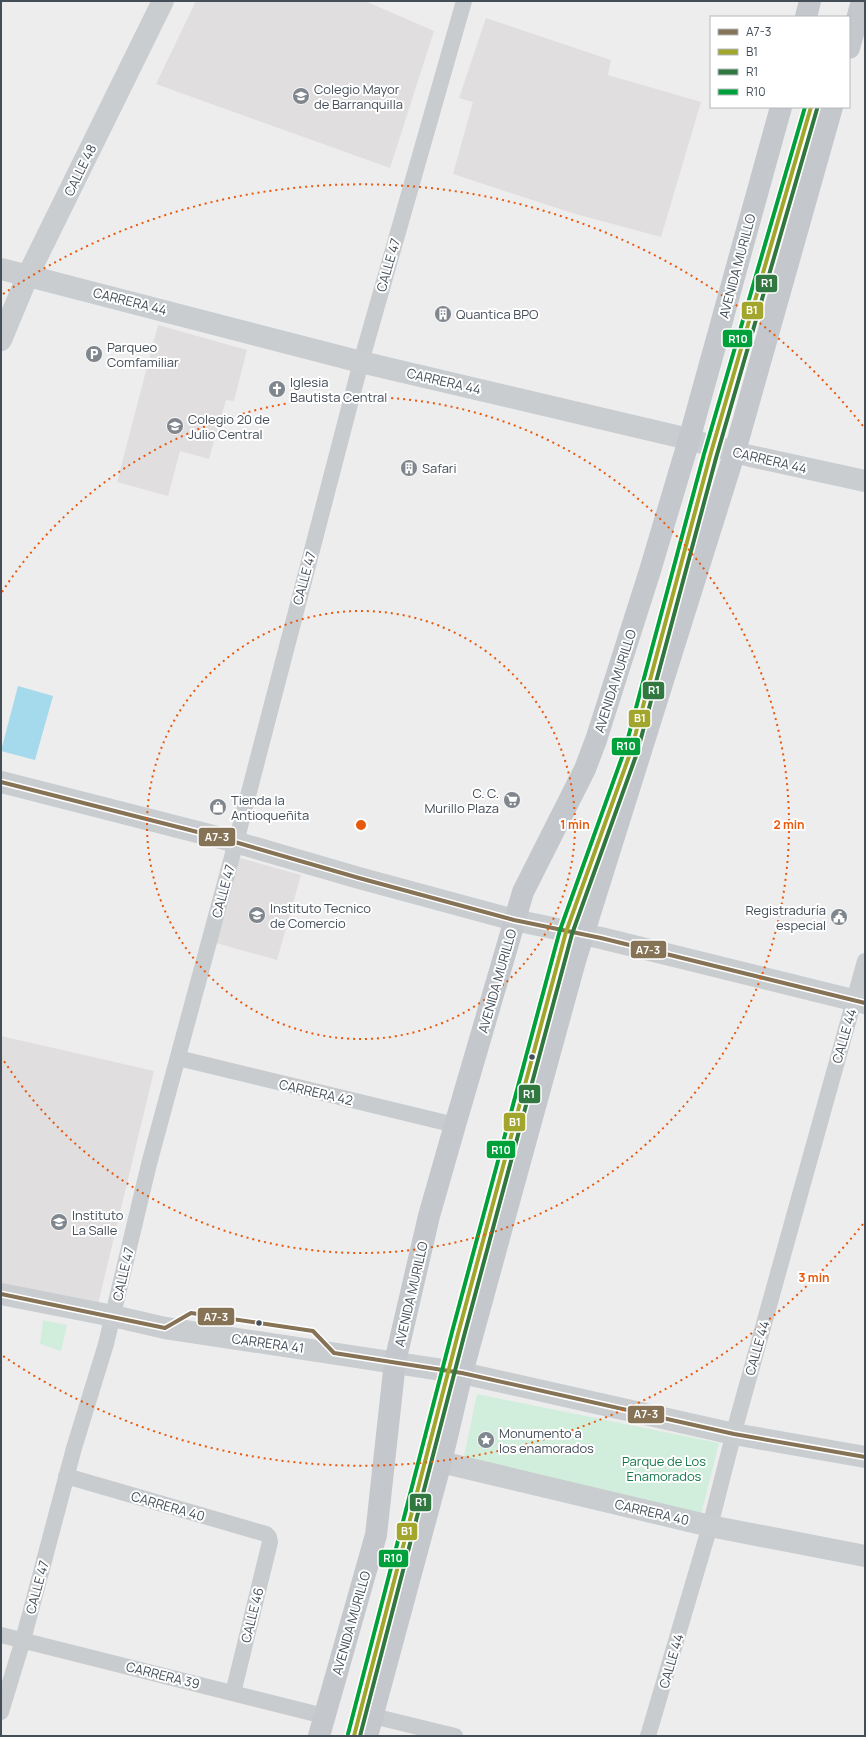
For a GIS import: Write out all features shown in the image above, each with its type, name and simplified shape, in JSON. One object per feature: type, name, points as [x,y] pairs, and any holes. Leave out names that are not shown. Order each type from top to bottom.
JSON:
[{"type":"main road","points":[[806,16],[810,1]]},
{"type":"main road","points":[[850,44],[862,1]]},
{"type":"main road","name":"AVENIDA MURILLO","points":[[322,1726],[376,1535],[395,1362],[429,1216],[523,892],[585,769],[596,740],[649,574],[689,440],[781,108]]},
{"type":"main road","points":[[370,1726],[441,1462],[462,1373],[584,935],[735,452],[832,108]]},
{"type":"street","name":"CALLE 48","points":[[1,340],[28,275],[163,1]]},
{"type":"street","name":"CALLE 47","points":[[1,1712],[23,1640],[66,1476],[113,1316],[149,1164],[236,842],[361,362],[464,1]]},
{"type":"street","name":"CARRERA 44","points":[[1,269],[361,362],[735,452],[865,481]]},
{"type":"street","points":[[1,782],[236,842],[359,878],[514,920],[584,935],[860,1002]]},
{"type":"street","name":"CALLE 44","points":[[648,1736],[710,1526],[734,1434],[860,1002],[865,961]]},
{"type":"street","name":"CARRERA 42","points":[[178,1058],[455,1125]]},
{"type":"street","name":"CARRERA 41","points":[[1,1294],[165,1328],[462,1373],[734,1434],[865,1457]]},
{"type":"street","name":"CARRERA 40","points":[[441,1462],[710,1526],[865,1556]]},
{"type":"street","name":"CARRERA 40","points":[[66,1476],[266,1534],[269,1537]]},
{"type":"street","name":"CALLE 46","points":[[233,1693],[270,1542],[269,1537]]},
{"type":"street","name":"CARRERA 39","points":[[1,1634],[233,1693],[322,1726]]},
{"type":"street","points":[[370,1726],[455,1736]]},
{"type":"shaded area","name":"Colegio Mayor de Barranquilla","points":[[196,1],[365,1],[434,31],[390,168],[156,84]]},
{"type":"shaded area","points":[[486,18],[611,60],[608,75],[701,102],[661,237],[572,213],[453,174],[473,102],[459,98]]},
{"type":"shaded area","name":"Colegio 20 de Julio Central","points":[[158,325],[247,350],[234,401],[226,400],[209,459],[180,451],[168,496],[117,482]]},
{"type":"shaded area","name":"Instituto Tecnico de Comercio","points":[[240,858],[301,875],[277,960],[216,943]]},
{"type":"shaded area","name":"Instituto La Salle","points":[[1,1036],[154,1071],[98,1304],[1,1285]]},
{"type":"green space","points":[[43,1320],[67,1325],[61,1351],[40,1344]]},
{"type":"green space","name":"Parque de Los Enamorados","points":[[477,1394],[719,1443],[701,1515],[463,1461]]},
{"type":"water","points":[[18,686],[53,696],[35,760],[1,751]]},
{"type":"transit line","name":"R10","points":[[348,1734],[452,1332],[560,930],[625,749],[704,454],[805,108]]},
{"type":"transit line","name":"B1","points":[[354,1736],[458,1334],[566,932],[631,751],[710,456],[811,108]]},
{"type":"transit line","name":"R1","points":[[360,1736],[464,1336],[572,934],[637,753],[716,458],[817,109]]},
{"type":"transit line","name":"A7-3","points":[[1,782],[221,838],[359,878],[514,920],[601,938],[865,1003]]},
{"type":"transit line","name":"A7-3","points":[[1,1294],[165,1328],[191,1313],[313,1331],[334,1353],[462,1373],[734,1434],[865,1457]]},
{"type":"place","name":"Colegio Mayor de Barranquilla","points":[[301,96]]},
{"type":"place","name":"Quantica BPO","points":[[443,314]]},
{"type":"place","name":"Parqueo Comfamiliar","points":[[94,354]]},
{"type":"place","name":"Iglesia Bautista Central","points":[[277,389]]},
{"type":"place","name":"Colegio 20 de Julio Central","points":[[175,426]]},
{"type":"place","name":"Safari","points":[[409,468]]},
{"type":"place","name":"C. C. Murillo Plaza","points":[[512,800]]},
{"type":"place","name":"Tienda la Antioqueñita","points":[[218,807]]},
{"type":"place","name":"Instituto Tecnico de Comercio","points":[[257,915]]},
{"type":"place","name":"Registraduría especial","points":[[839,917]]},
{"type":"place","name":"Instituto La Salle","points":[[59,1222]]},
{"type":"place","name":"Monumento a los enamorados","points":[[486,1440]]}]
